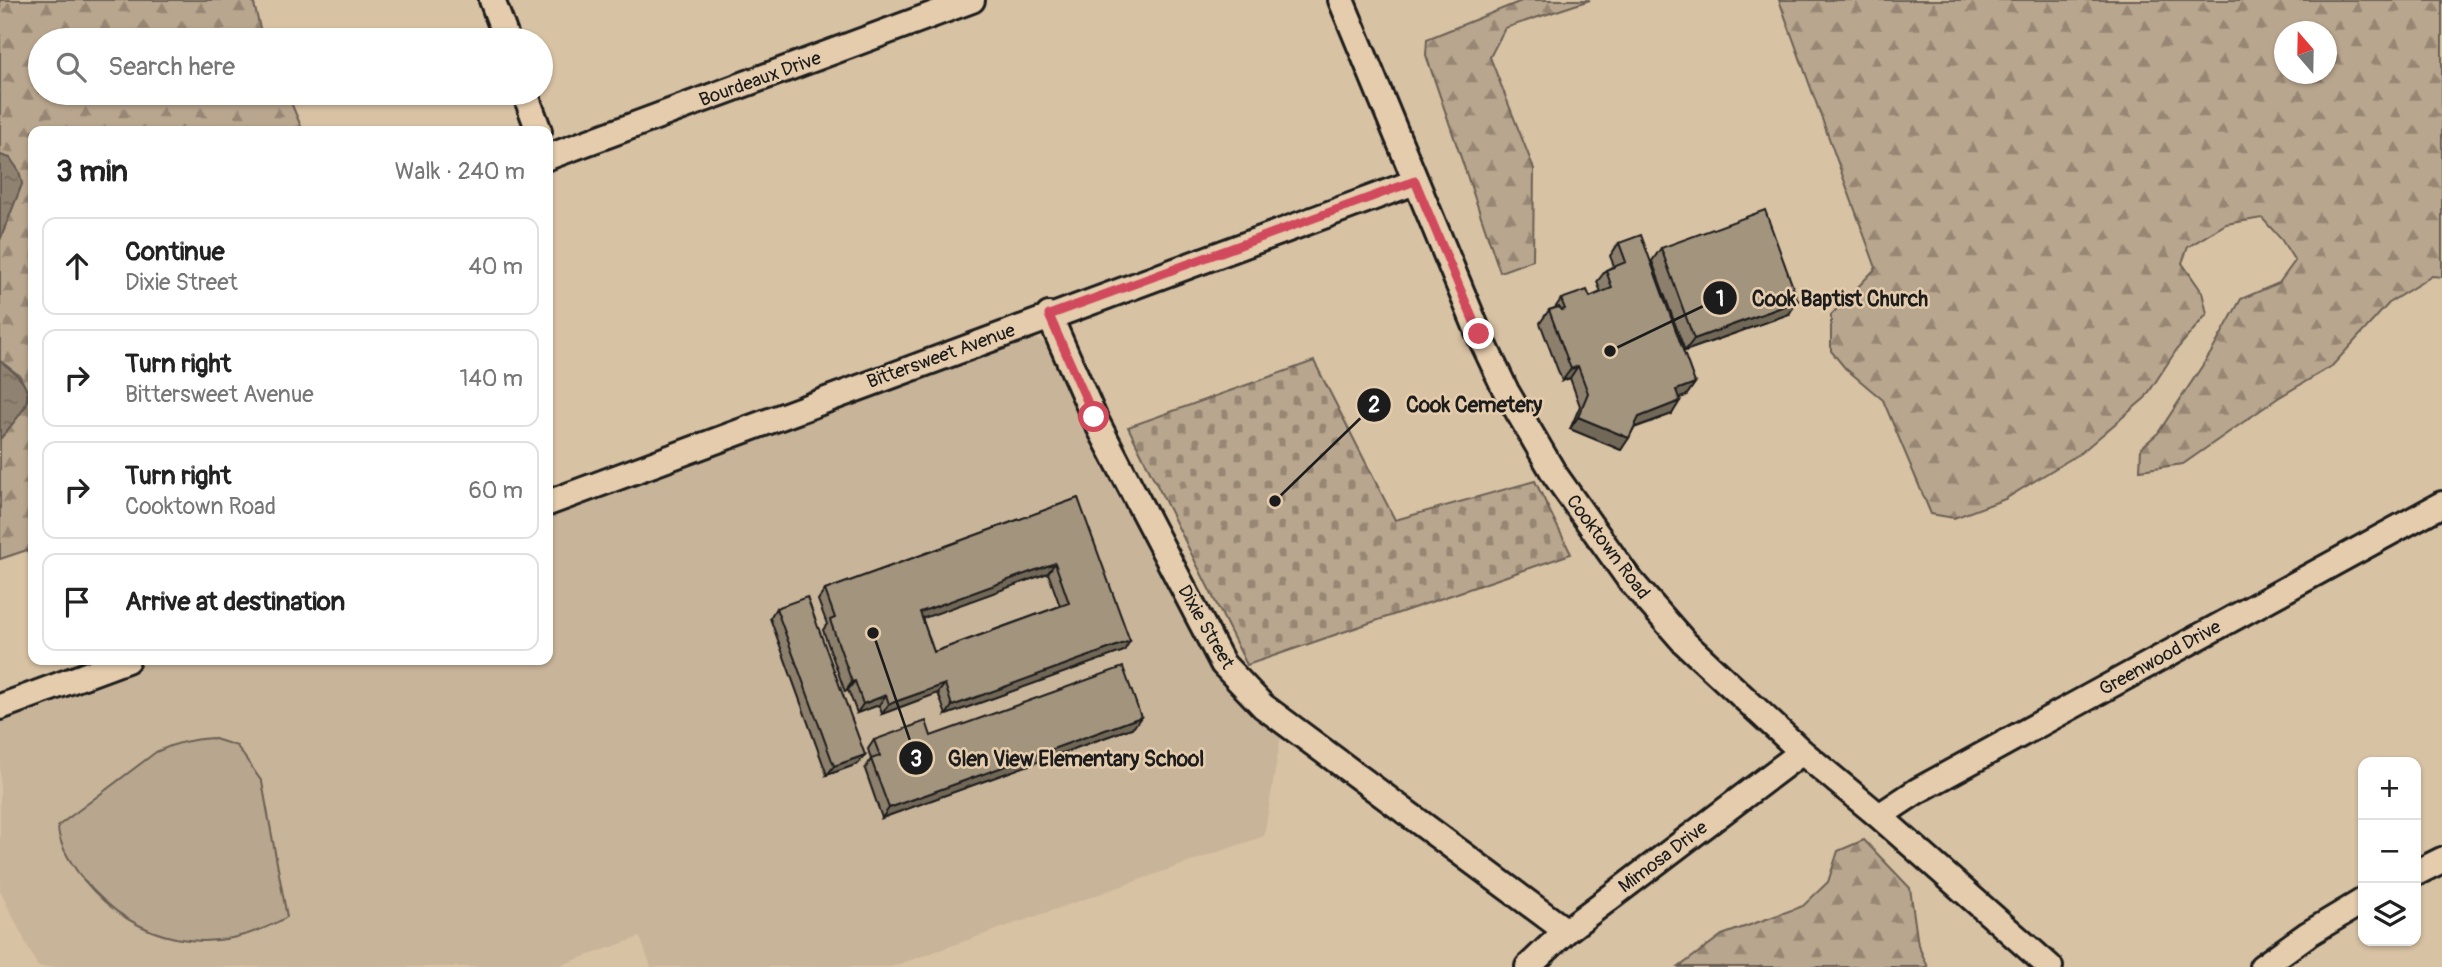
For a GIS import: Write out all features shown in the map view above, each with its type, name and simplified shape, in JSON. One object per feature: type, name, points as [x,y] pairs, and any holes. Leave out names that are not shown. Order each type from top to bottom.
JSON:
[{"type":"street","points":[[492,0],[502,28]]},
{"type":"street","name":"Bourdeaux Drive","points":[[553,155],[972,0]]},
{"type":"street","name":"Cooktown Road","points":[[1341,0],[1479,334],[1506,391],[1555,475],[1629,579],[1685,643],[1802,752],[2050,967]]},
{"type":"street","points":[[529,105],[537,126]]},
{"type":"street","name":"Bittersweet Avenue","points":[[553,501],[1415,181]]},
{"type":"street","name":"Dixie Street","points":[[1049,315],[1094,417],[1223,664],[1263,706],[1566,931]]},
{"type":"street","name":"Greenwood Drive","points":[[1879,816],[1917,791],[2442,503]]},
{"type":"street","points":[[0,707],[113,665]]},
{"type":"street","name":"Mimosa Drive","points":[[1528,967],[1566,931],[1802,752]]},
{"type":"street","points":[[2421,870],[2442,860]]},
{"type":"street","points":[[2262,967],[2308,934],[2358,904]]},
{"type":"shaded area","points":[[1025,337],[1035,338],[1051,346],[1184,606],[1282,729],[1264,836],[891,967],[651,967],[640,937],[555,967],[38,967],[0,891],[0,717],[140,665],[553,665],[553,510]]},
{"type":"green space","points":[[0,0],[253,0],[260,28],[28,28],[28,105],[292,105],[301,126],[28,126],[28,394],[20,376],[0,361],[0,240],[22,184],[10,158],[0,155]]},
{"type":"green space","points":[[1524,0],[1590,0],[1505,28],[1490,57],[1534,169],[1533,260],[1500,272],[1426,55],[1427,39]]},
{"type":"green space","points":[[1779,0],[2442,0],[2442,277],[2432,276],[2390,302],[2332,366],[2278,398],[2183,464],[2140,470],[2141,448],[2158,433],[2212,351],[2241,299],[2279,283],[2295,261],[2281,239],[2262,218],[2226,224],[2188,247],[2182,263],[2202,292],[2207,314],[2177,349],[2145,398],[2082,452],[2005,499],[1954,518],[1931,514],[1883,400],[1845,368],[1831,351],[1831,315],[1876,268]]},
{"type":"green space","points":[[1314,361],[1395,520],[1535,481],[1571,554],[1247,665],[1128,427]]},
{"type":"green space","points":[[28,394],[28,552],[27,550],[0,559],[0,439],[27,405]]},
{"type":"green space","points":[[212,738],[237,746],[262,782],[287,917],[259,930],[231,938],[204,941],[178,939],[152,931],[128,919],[104,901],[70,861],[60,840],[58,826],[156,752],[183,742]]},
{"type":"green space","points":[[1864,840],[1910,888],[1918,945],[1928,967],[1679,967],[1722,935],[1803,906],[1828,882],[1838,851]]},
{"type":"water","points":[[0,155],[10,158],[19,171],[22,184],[0,240]]},
{"type":"water","points":[[0,361],[22,382],[27,391],[27,399],[18,417],[0,439]]},
{"type":"building","points":[[1765,210],[1798,301],[1694,339],[1661,248]]},
{"type":"building","points":[[1641,235],[1695,383],[1676,390],[1680,401],[1639,417],[1629,438],[1578,417],[1588,393],[1578,366],[1571,369],[1549,310],[1559,307],[1561,310],[1565,309],[1561,299],[1587,290],[1590,297],[1612,288],[1606,270],[1626,262],[1619,243]]},
{"type":"building","points":[[1078,498],[1130,641],[952,706],[945,684],[889,704],[886,695],[863,704],[855,681],[852,682],[830,620],[835,618],[825,590]],"holes":[[[1055,563],[1069,603],[934,652],[920,612]]]},
{"type":"building","points":[[807,597],[865,755],[834,766],[776,608]]},
{"type":"building","points":[[1123,667],[1141,717],[889,808],[871,759],[880,756],[874,740],[926,721],[931,736]]},
{"type":"place","name":"Cook Baptist Church","points":[[1610,351]]},
{"type":"place","name":"Cook Cemetery","points":[[1275,501]]},
{"type":"place","name":"Glen View Elementary School","points":[[873,633]]},
{"type":"route","points":[[1094,417],[1049,315],[1415,181],[1479,334]]}]
